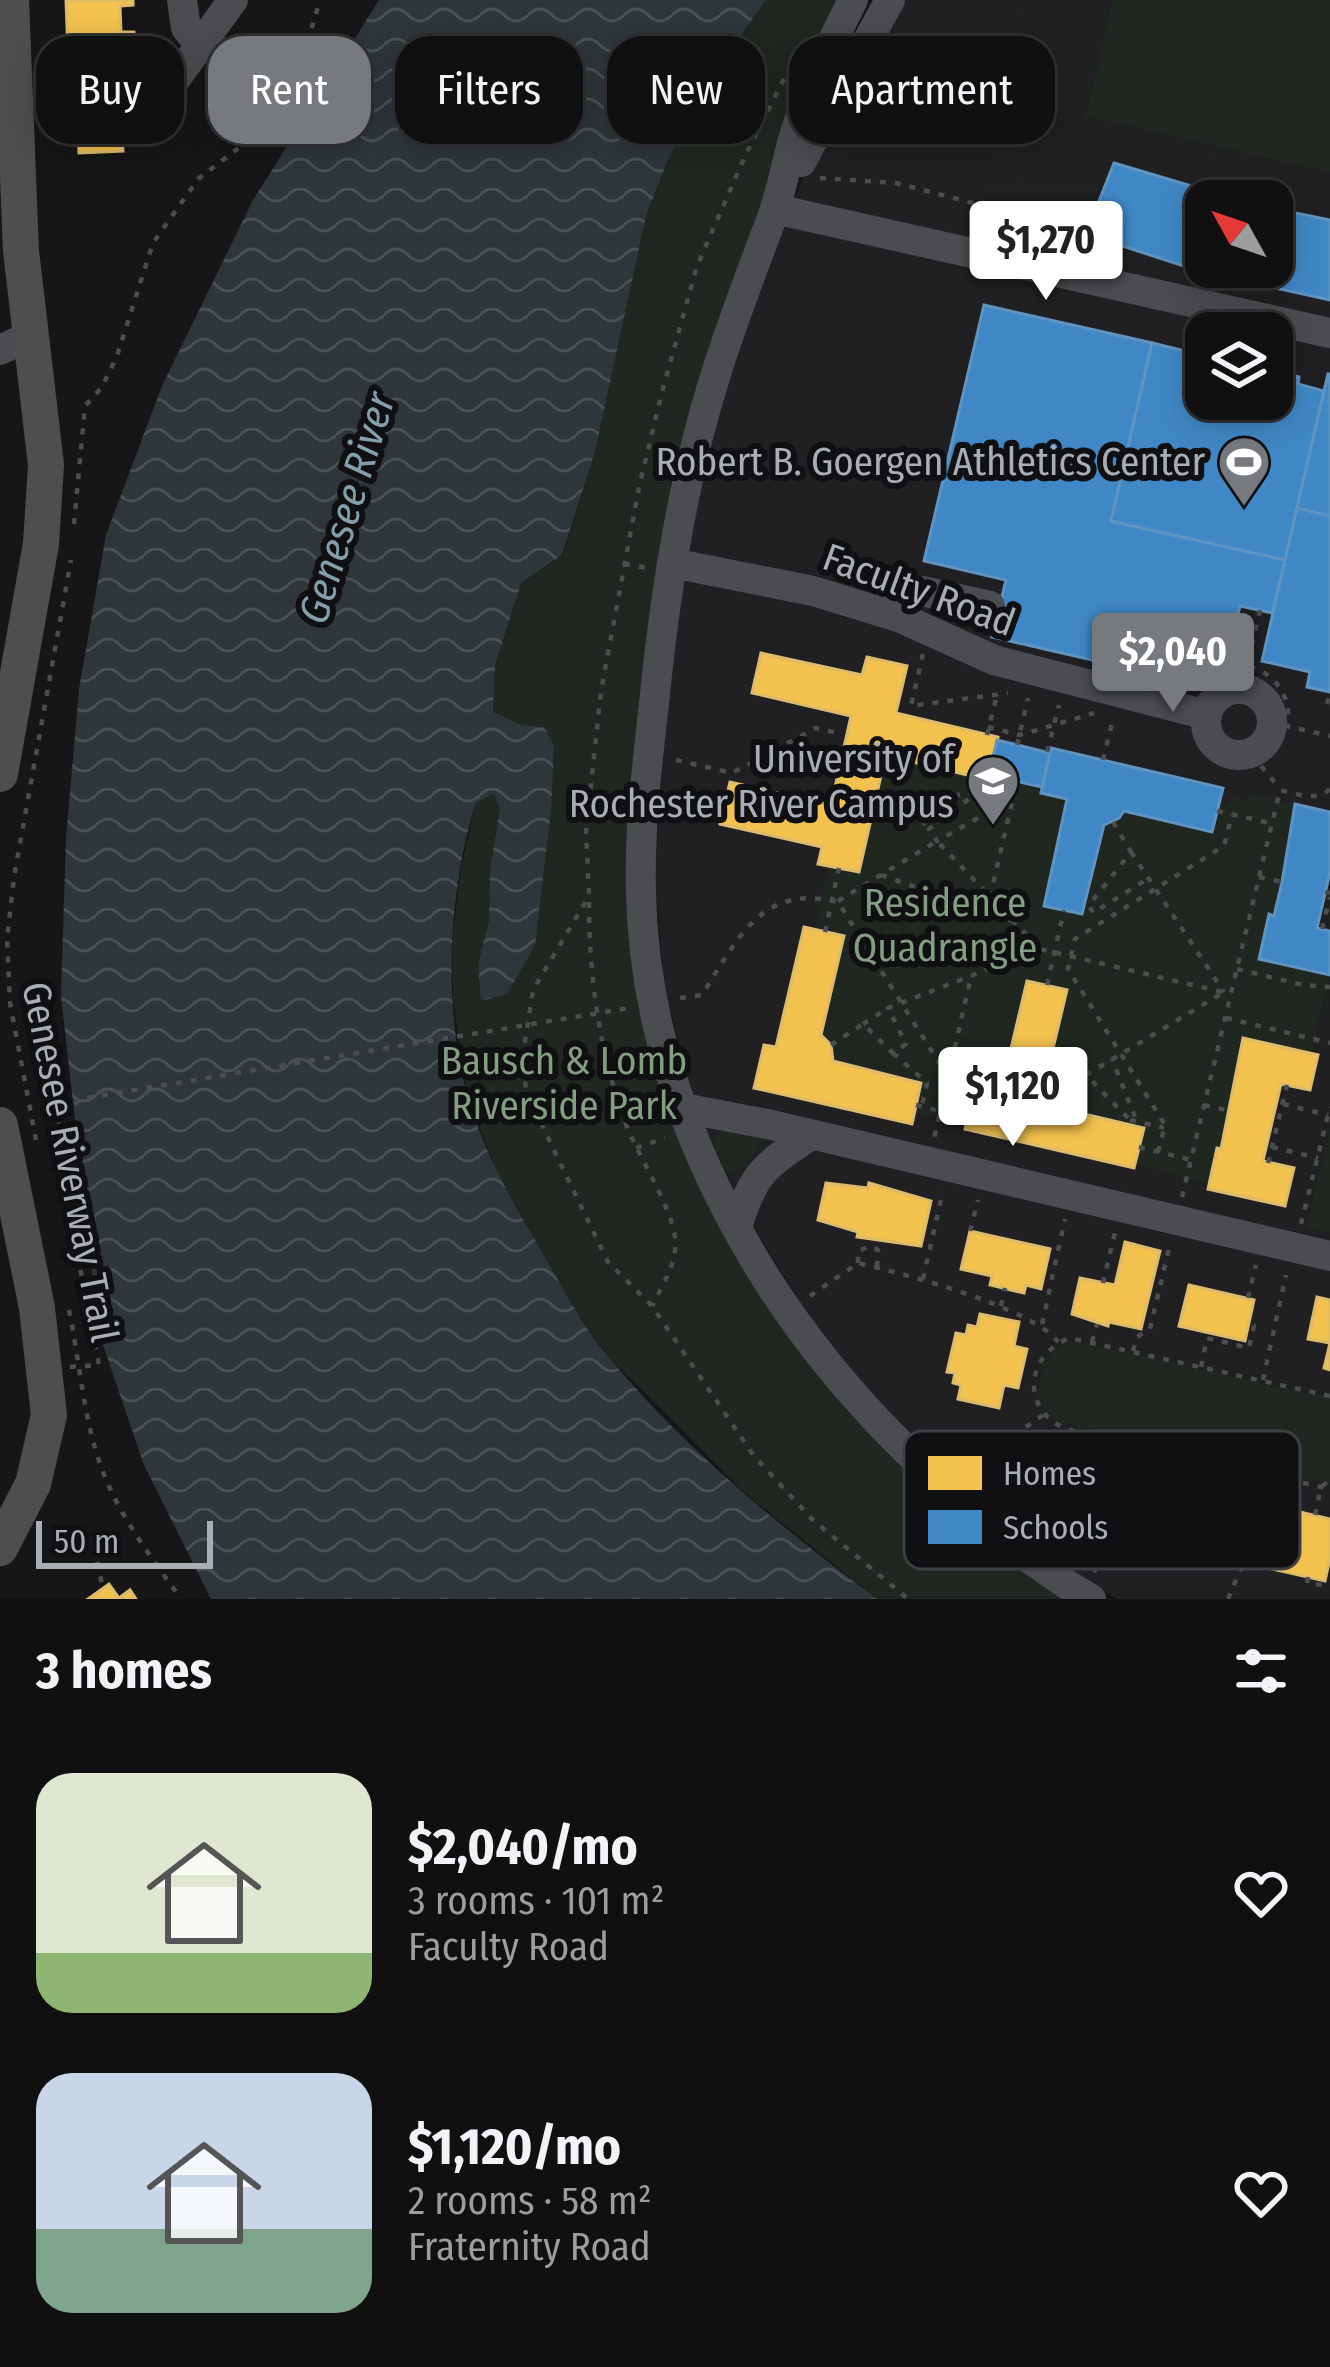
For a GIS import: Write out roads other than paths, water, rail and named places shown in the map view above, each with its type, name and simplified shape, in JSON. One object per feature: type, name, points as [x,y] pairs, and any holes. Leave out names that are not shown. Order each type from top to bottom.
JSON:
[{"type":"main road","points":[[0,774],[44,519],[45,440],[16,342],[21,251],[11,0]]},
{"type":"main road","points":[[0,1125],[9,1219],[52,1368],[45,1446],[24,1504],[0,1548]]},
{"type":"main road","points":[[0,1500],[52,1368]]},
{"type":"street","points":[[182,0],[186,28],[200,45]]},
{"type":"street","points":[[184,67],[233,0]]},
{"type":"street","points":[[853,0],[808,96],[776,209],[715,376],[665,566],[640,895],[654,1003],[683,1108],[706,1165],[737,1227],[815,1348],[866,1410],[904,1446]]},
{"type":"street","points":[[776,209],[890,0]]},
{"type":"street","points":[[776,209],[1330,333]]},
{"type":"street","name":"Faculty Road","points":[[665,566],[813,591],[902,618],[994,660],[1207,715]]},
{"type":"street","points":[[870,608],[922,591],[991,606]]},
{"type":"street","points":[[683,1108],[1330,1256]]},
{"type":"street","points":[[737,1227],[748,1187],[775,1159],[808,1137]]},
{"type":"street","points":[[1060,1569],[1091,1588]]},
{"type":"water","name":"Genesee River","points":[[379,0],[766,0],[741,36],[607,36],[607,144],[676,144],[646,216],[595,452],[562,555],[521,583],[495,666],[493,712],[522,725],[544,727],[554,745],[535,945],[507,994],[481,1001],[478,964],[489,921],[490,869],[500,809],[494,794],[476,803],[459,873],[452,990],[460,1066],[483,1141],[589,1332],[701,1454],[877,1599],[211,1599],[144,1465],[99,1333],[61,996],[66,839],[79,689],[106,535],[162,386],[253,200],[288,144],[371,144],[371,36],[356,36]]},
{"type":"place","name":"Robert B. Goergen Athletics Center","points":[[1244,508]]},
{"type":"place","name":"University of Rochester River Campus","points":[[993,827]]},
{"type":"park label","name":"Residence Quadrangle","points":[[945,926]]},
{"type":"park label","name":"Bausch & Lomb Riverside Park","points":[[564,1084]]}]
